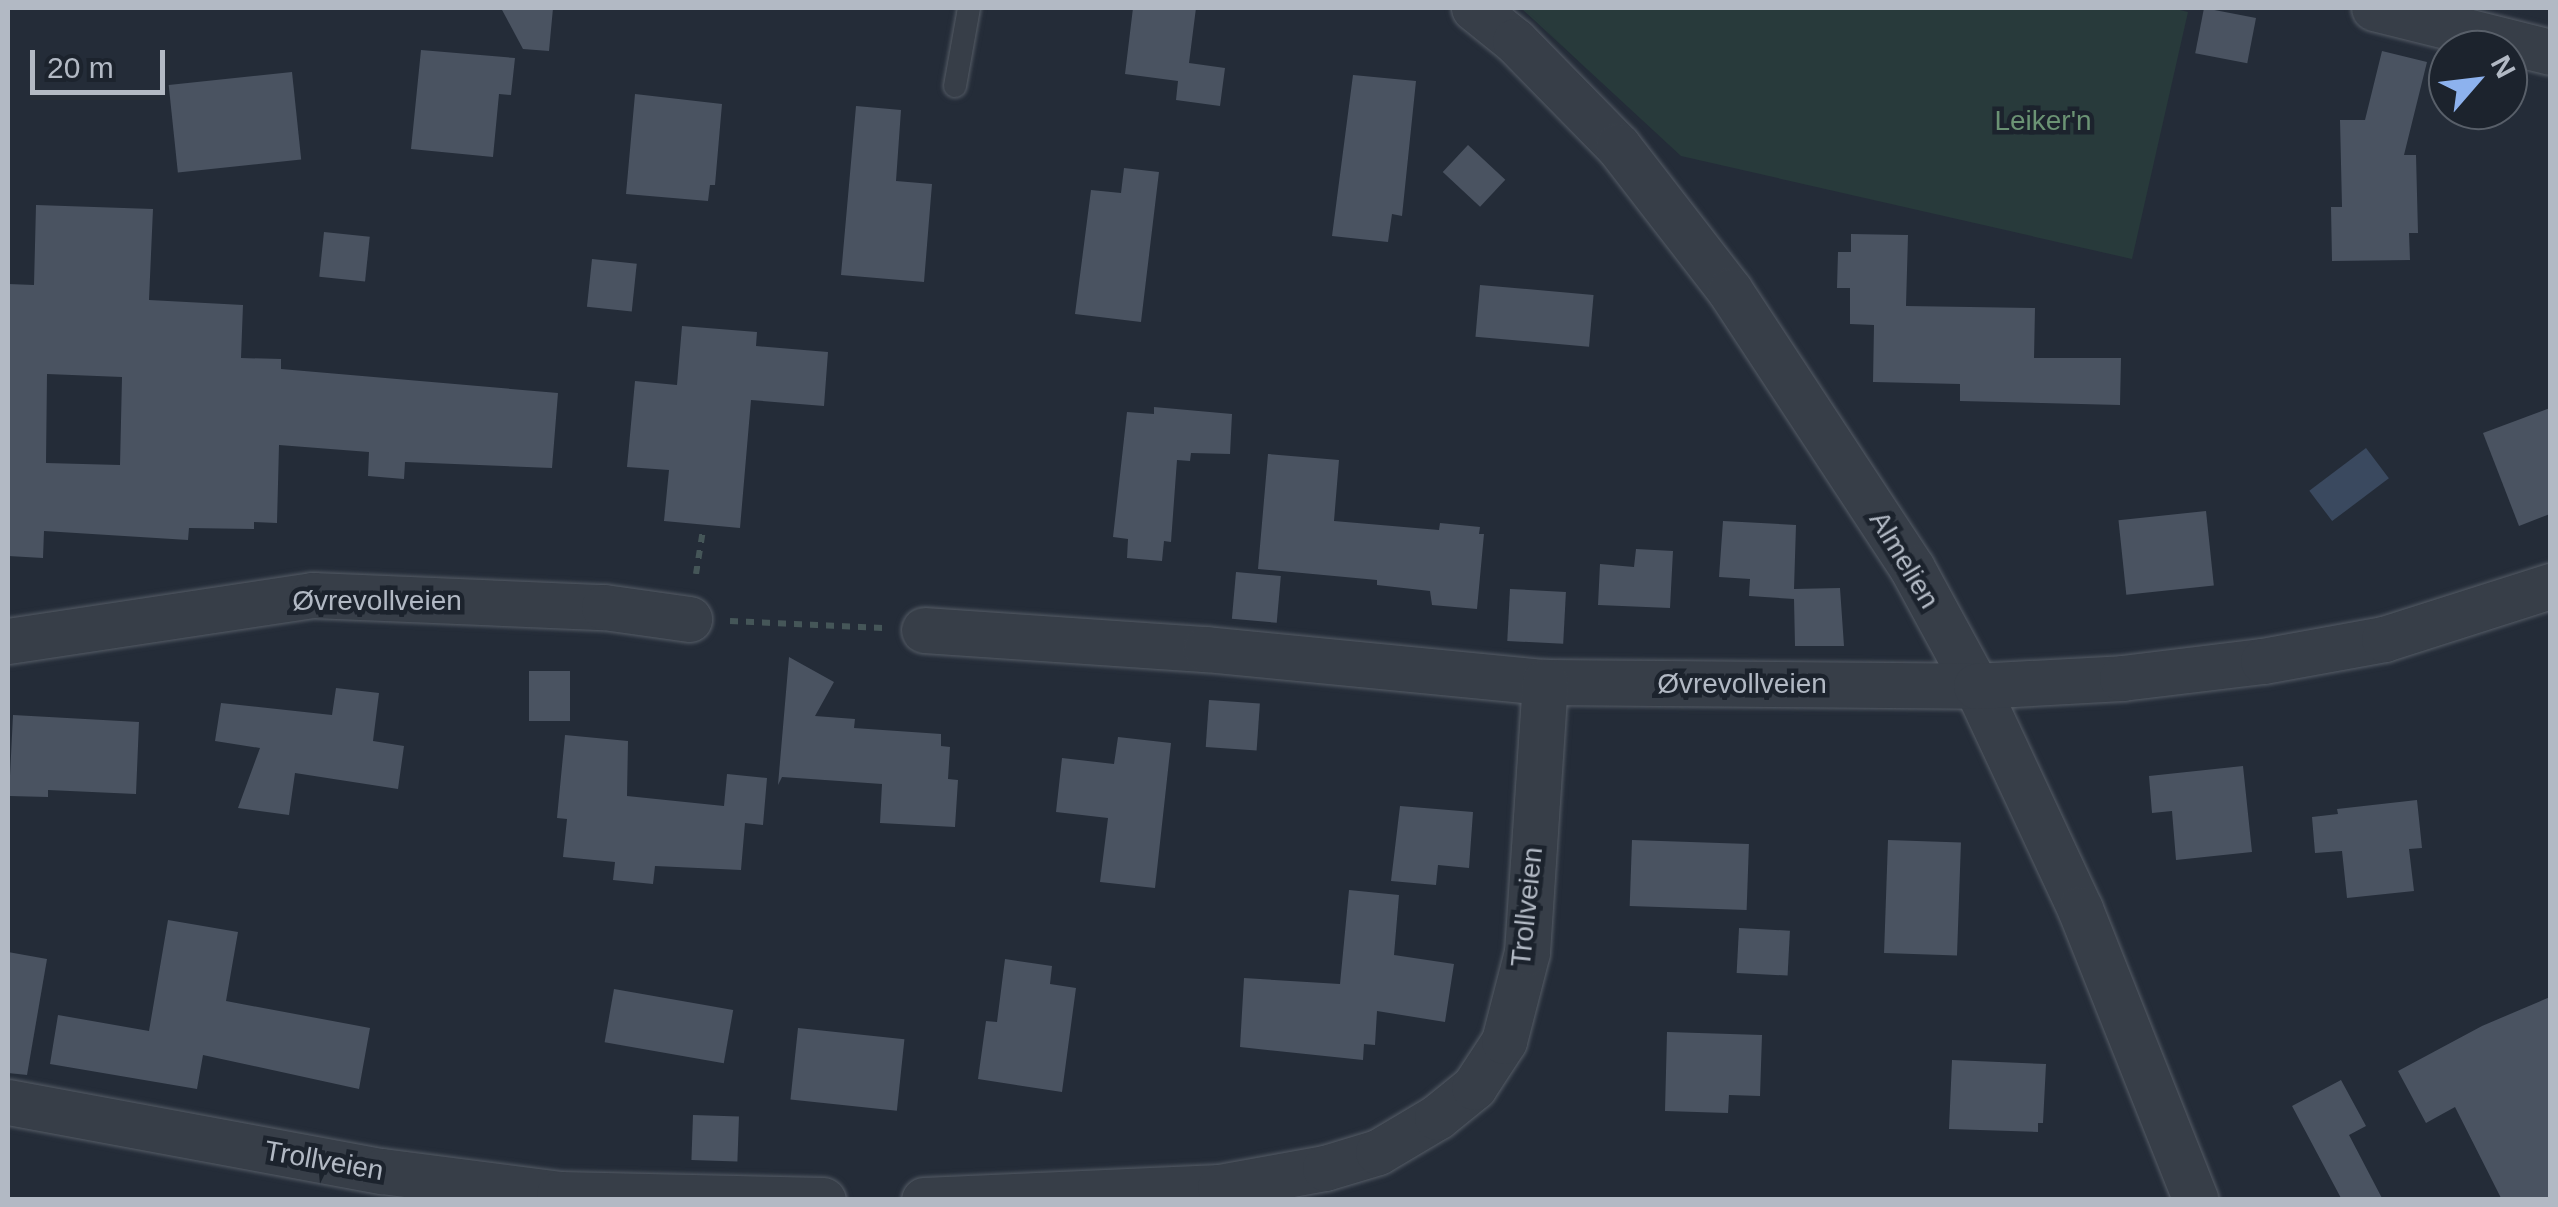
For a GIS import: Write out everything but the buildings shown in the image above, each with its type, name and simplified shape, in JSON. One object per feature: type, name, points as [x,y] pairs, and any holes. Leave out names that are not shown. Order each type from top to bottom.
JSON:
[{"type":"street","name":"Almelien","points":[[1474,8],[1514,41],[1618,146],[1730,291],[1912,568],[1976,686],[2080,909],[2196,1200]]},
{"type":"street","points":[[2374,8],[2550,52]]},
{"type":"street","name":"Øvrevollveien","points":[[924,630],[1206,649],[1545,682],[1976,686],[2122,678],[2263,661],[2384,639],[2550,586]]},
{"type":"street","name":"Øvrevollveien","points":[[8,640],[313,595],[604,606],[688,619]]},
{"type":"street","name":"Trollveien","points":[[924,1200],[1220,1187],[1324,1168],[1378,1152],[1437,1117],[1474,1087],[1504,1041],[1528,952],[1545,682]]},
{"type":"street","name":"Trollveien","points":[[8,1102],[382,1171],[559,1194],[823,1200]]},
{"type":"lane","points":[[955,86],[970,8]]},
{"type":"path","points":[[688,619],[924,630]]},
{"type":"green space","name":"Leiker'n","points":[[1521,8],[2172,8],[2188,12],[2132,259],[1681,156]]},
{"type":"water","points":[[2366,448],[2389,478],[2332,521],[2309,491]]}]
